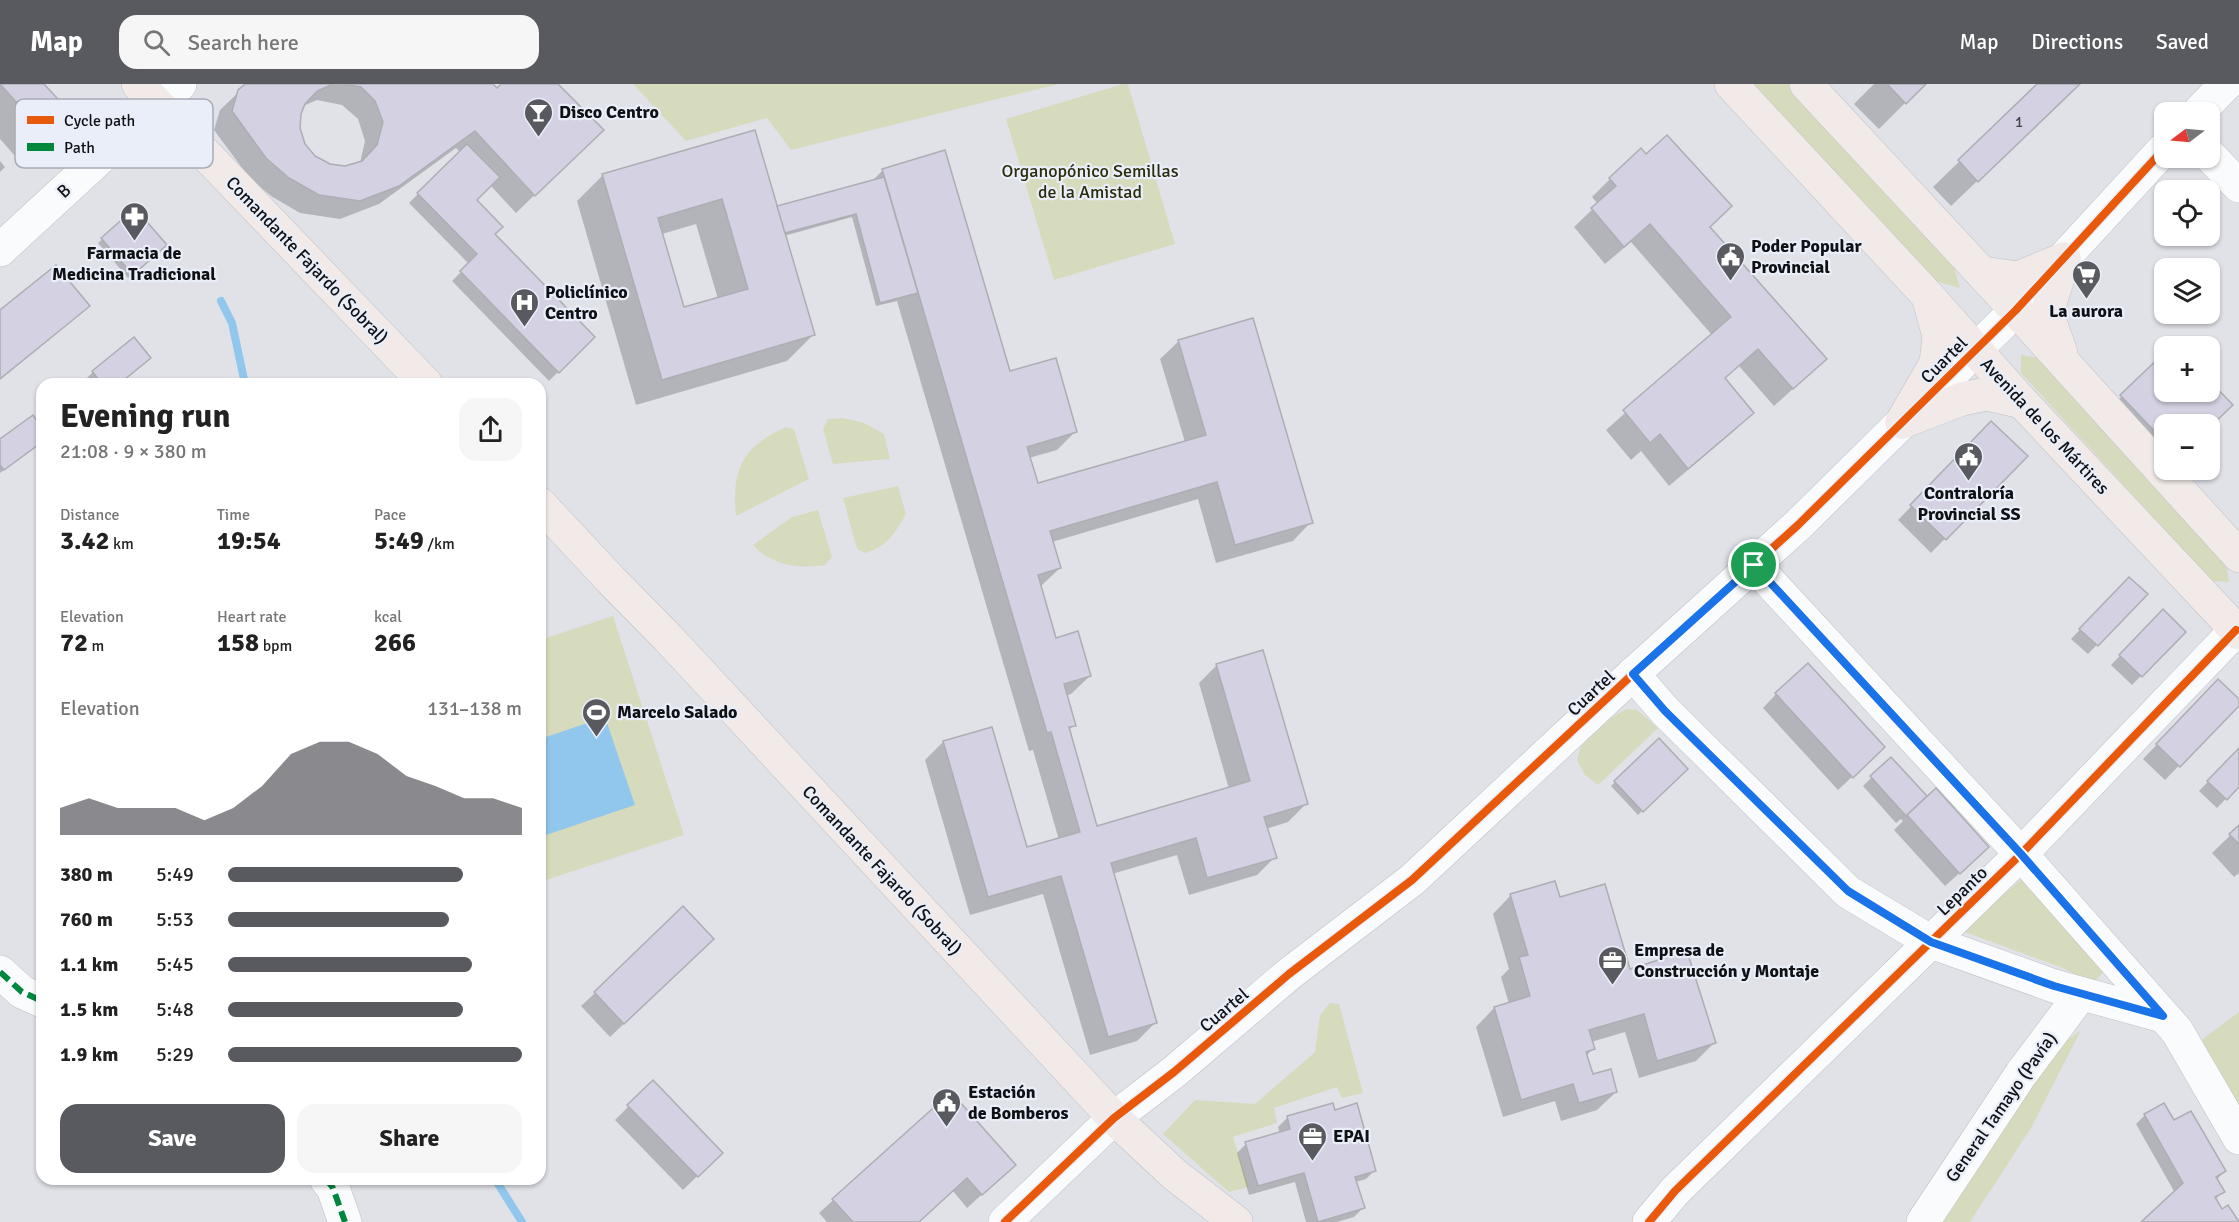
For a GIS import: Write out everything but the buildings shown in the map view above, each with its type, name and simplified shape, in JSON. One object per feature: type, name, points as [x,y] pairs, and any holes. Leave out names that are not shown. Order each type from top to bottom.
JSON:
[{"type":"main road","name":"Avenida de los Mártires","points":[[1731,84],[1928,296],[2022,402],[2238,630]]},
{"type":"main road","points":[[1806,84],[2016,310],[2239,556]]},
{"type":"main road","name":"Comandante Fajardo (Sobral)","points":[[213,151],[421,378]]},
{"type":"main road","points":[[1982,273],[2018,278],[2064,259]]},
{"type":"main road","points":[[2064,259],[2048,313],[2065,366]]},
{"type":"main road","points":[[1902,422],[1936,363],[1939,336],[1928,296]]},
{"type":"main road","points":[[1902,422],[1962,399],[1986,394],[2022,402]]},
{"type":"main road","name":"Comandante Fajardo (Sobral)","points":[[546,511],[610,580],[668,638],[1114,1118],[1175,1175],[1236,1222]]},
{"type":"street","points":[[2209,102],[2226,84]]},
{"type":"street","name":"Cuartel","points":[[1005,1222],[1114,1118],[1174,1072],[1289,974],[1412,880],[1633,674],[1754,565],[2016,310],[2154,160]]},
{"type":"street","points":[[2220,166],[2239,186]]},
{"type":"street","name":"B","points":[[0,250],[81,168]]},
{"type":"street","points":[[1754,565],[2021,854],[2177,1031],[2239,1138]]},
{"type":"street","name":"Lepanto","points":[[1649,1222],[1675,1191],[2021,854],[2238,630]]},
{"type":"street","points":[[1633,674],[1665,711],[1848,891],[1931,942],[2081,994],[2163,1016]]},
{"type":"street","points":[[0,972],[22,992],[36,998]]},
{"type":"street","name":"General Tamayo (Pavía)","points":[[1923,1222],[2021,1074],[2081,994]]},
{"type":"street","points":[[331,1185],[345,1222]]},
{"type":"green space","points":[[633,84],[1059,84],[791,150],[767,118],[686,141]]},
{"type":"green space","name":"Organopónico Semillas de la Amistad","points":[[1128,84],[1175,244],[1054,280],[1006,119]]},
{"type":"green space","points":[[1752,84],[1789,84],[1952,259],[1960,288],[1935,281]]},
{"type":"green space","points":[[2021,355],[2038,358],[2226,562],[2229,582],[2212,581],[2021,373]]},
{"type":"green space","points":[[843,418],[864,423],[884,434],[890,459],[833,464],[823,429],[828,419]]},
{"type":"green space","points":[[786,427],[794,429],[809,479],[736,516],[736,485],[743,461],[759,442]]},
{"type":"green space","points":[[898,486],[906,514],[898,528],[879,547],[865,553],[857,549],[843,498]]},
{"type":"green space","points":[[818,510],[832,557],[825,565],[805,567],[777,562],[753,545],[792,517]]},
{"type":"green space","name":"Marcelo Salado","points":[[613,616],[684,835],[546,880],[546,638]]},
{"type":"green space","points":[[1626,709],[1637,710],[1658,728],[1598,785],[1585,775],[1577,760],[1581,746],[1611,718]]},
{"type":"green space","points":[[2024,877],[2107,967],[2093,984],[2063,968],[1962,931]]},
{"type":"green space","points":[[1330,1003],[1339,1004],[1363,1093],[1342,1098],[1337,1087],[1274,1108],[1277,1123],[1233,1137],[1249,1187],[1229,1192],[1163,1134],[1195,1100],[1255,1104],[1315,1052],[1320,1015]]},
{"type":"green space","points":[[2239,1012],[2239,1107],[2199,1042]]},
{"type":"green space","points":[[2081,1030],[2031,1128],[1970,1222],[1939,1222],[2059,1047]]},
{"type":"water","points":[[605,717],[635,805],[546,835],[546,737]]},
{"type":"waterway","points":[[221,301],[232,323],[244,378]]},
{"type":"waterway","points":[[499,1185],[522,1222]]},
{"type":"marked path","points":[[0,972],[22,992],[36,998]]},
{"type":"marked path","points":[[331,1185],[345,1222]]},
{"type":"cycle path","points":[[1005,1222],[1114,1118],[1174,1072],[1289,974],[1412,880],[1633,674],[1798,525],[2016,310],[2154,160]]},
{"type":"cycle path","points":[[1649,1222],[1675,1191],[2021,854],[2236,630]]},
{"type":"place","name":"Disco Centro","points":[[538,138]]},
{"type":"place","name":"Farmacia de Medicina Tradicional","points":[[134,242]]},
{"type":"place","name":"Poder Popular Provincial","points":[[1730,282]]},
{"type":"place","name":"La aurora","points":[[2086,300]]},
{"type":"place","name":"Policlínico Centro","points":[[524,328]]},
{"type":"place","name":"Contraloría Provincial SS","points":[[1969,482]]},
{"type":"place","name":"Marcelo Salado","points":[[596,738]]},
{"type":"place","name":"Empresa de Construcción y Montaje","points":[[1613,986]]},
{"type":"place","name":"Estación de Bomberos","points":[[947,1128]]},
{"type":"place","name":"EPAI","points":[[1312,1162]]},
{"type":"route","points":[[1754,565],[2021,854],[2163,1016],[2054,986],[1931,942],[1848,891],[1665,711],[1633,674],[1754,565]]}]
